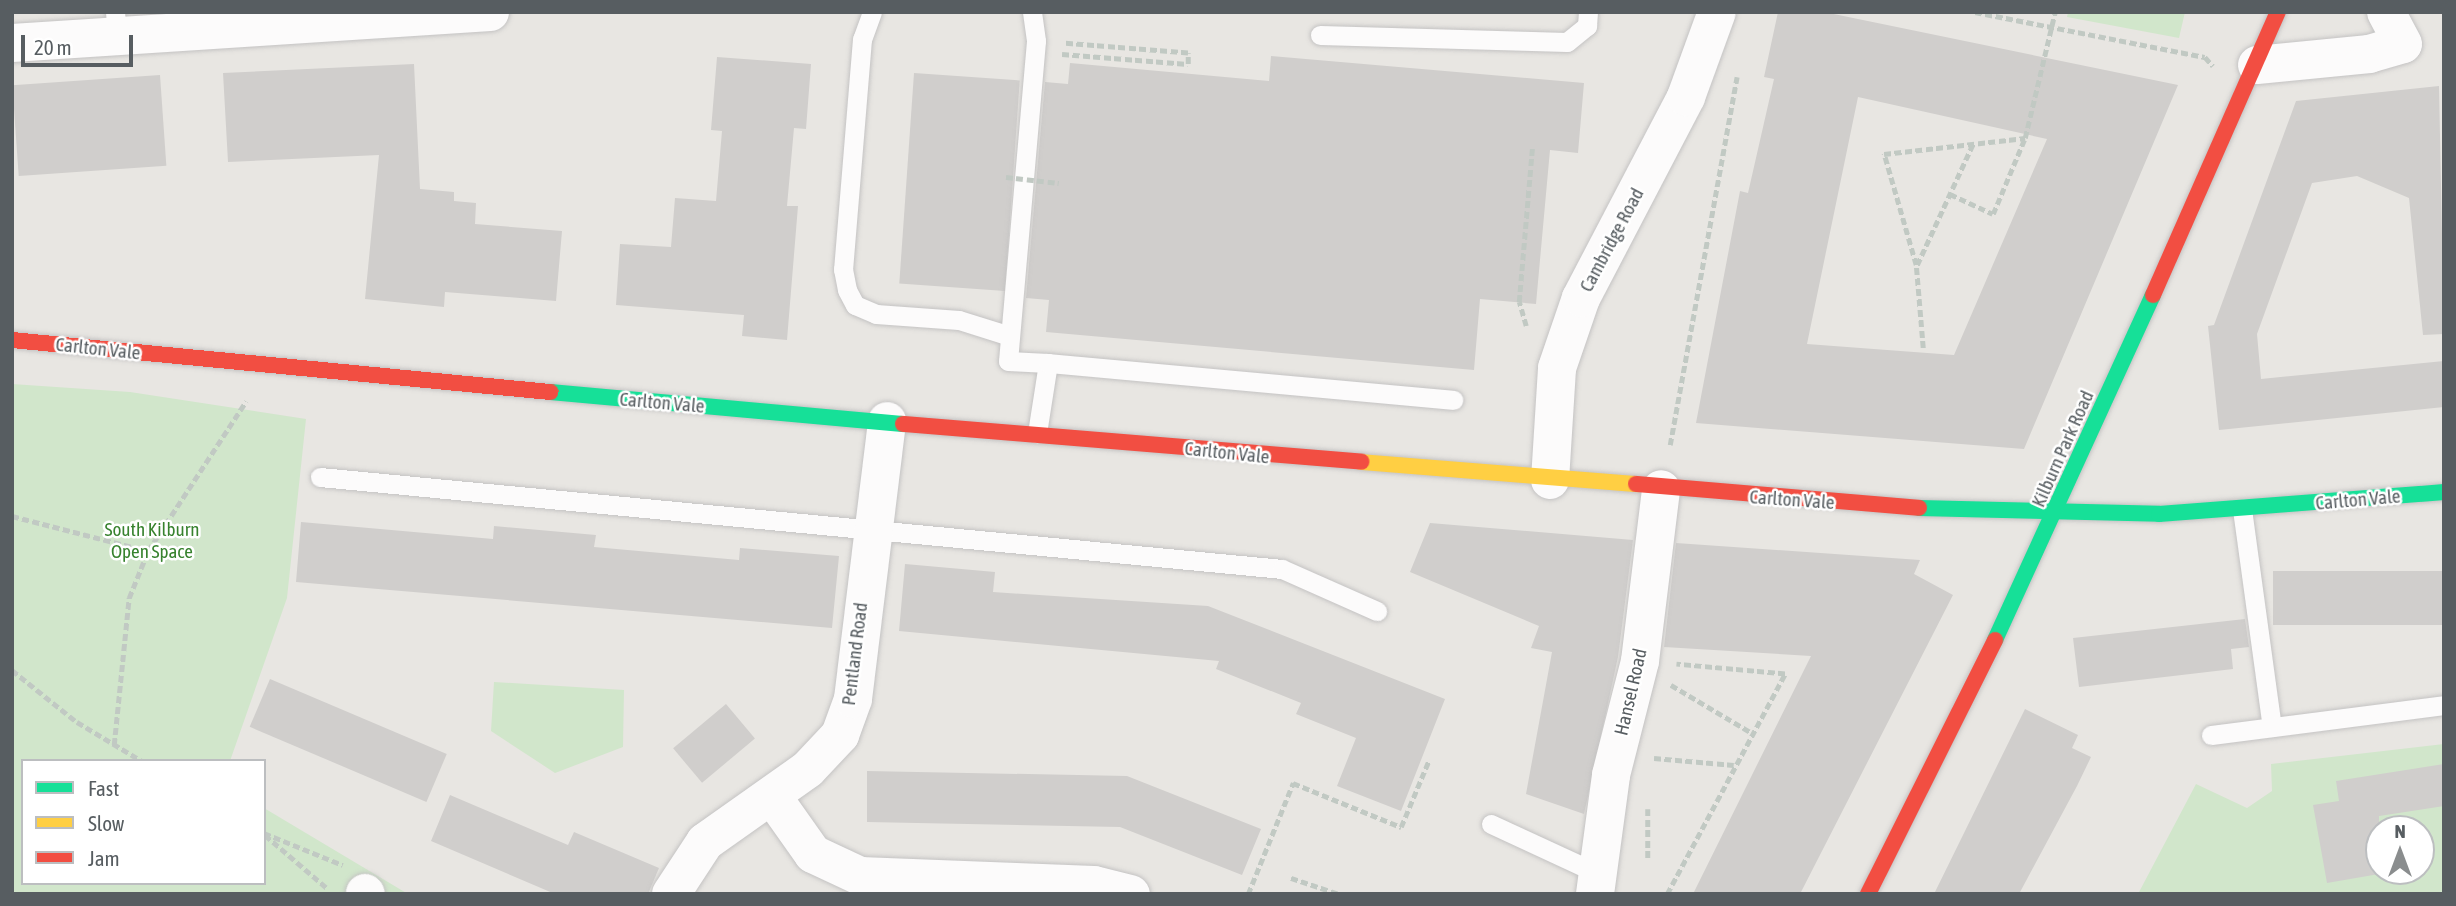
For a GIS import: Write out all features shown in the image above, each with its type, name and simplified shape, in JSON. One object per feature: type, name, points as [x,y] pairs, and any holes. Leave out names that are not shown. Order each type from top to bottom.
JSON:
[{"type":"main road","name":"Kilburn Park Road","points":[[1868,894],[2056,516],[2278,12]]},
{"type":"main road","name":"Carlton Vale","points":[[12,340],[268,366],[1550,480],[2056,516],[2242,509],[2444,492]]},
{"type":"street","name":"Cambridge Road","points":[[1550,480],[1557,368],[1581,298],[1686,97],[1717,12]]},
{"type":"street","points":[[12,43],[116,25],[490,14]]},
{"type":"street","points":[[2249,82],[2369,54],[2395,28]]},
{"type":"street","name":"Pentland Road","points":[[671,894],[705,842],[772,796],[840,735],[849,711],[887,421]]},
{"type":"street","name":"Hansel Road","points":[[1596,884],[1611,775],[1654,672],[1661,489]]},
{"type":"street","points":[[772,796],[813,853],[860,876],[1094,885],[1131,894]]},
{"type":"lane","points":[[872,12],[862,39],[842,269],[847,290],[855,305],[876,314],[959,320],[1010,336]]},
{"type":"lane","points":[[1032,12],[1036,41],[1008,361],[1453,400]]},
{"type":"lane","points":[[1320,34],[1567,42],[1587,26],[1588,12]]},
{"type":"lane","points":[[1037,433],[1048,363]]},
{"type":"lane","points":[[320,477],[872,526],[1282,569],[1377,611]]},
{"type":"lane","points":[[2242,509],[2272,727]]},
{"type":"lane","points":[[2211,735],[2444,705]]},
{"type":"lane","points":[[1491,824],[1596,884]]},
{"type":"path","points":[[1975,12],[2205,57],[2249,82]]},
{"type":"path","points":[[1950,194],[1993,214],[2025,138],[2055,12]]},
{"type":"path","points":[[1036,41],[1188,53],[1188,64],[1057,54],[1056,67]]},
{"type":"path","points":[[1670,445],[1740,63]]},
{"type":"path","points":[[1923,348],[1916,265],[1884,154],[2025,138]]},
{"type":"path","points":[[1916,265],[1973,144]]},
{"type":"path","points":[[1526,326],[1519,302],[1532,149]]},
{"type":"path","points":[[1047,181],[1048,169]]},
{"type":"path","points":[[1006,177],[1059,183]]},
{"type":"path","points":[[114,745],[130,598],[148,551],[268,366]]},
{"type":"path","points":[[12,516],[148,551]]},
{"type":"path","points":[[12,670],[114,745],[138,759]]},
{"type":"path","points":[[1654,672],[1784,674],[1667,894]]},
{"type":"path","points":[[1654,672],[1752,733]]},
{"type":"path","points":[[1647,757],[1734,765]]},
{"type":"path","points":[[1248,894],[1293,783],[1401,827],[1429,760]]},
{"type":"path","points":[[266,835],[361,885]]},
{"type":"path","points":[[266,836],[334,894]]},
{"type":"path","points":[[1291,878],[1339,894]]},
{"type":"green space","points":[[2068,12],[2185,12],[2179,38],[2067,17]]},
{"type":"green space","name":"South Kilburn Open Space","points":[[12,384],[130,392],[306,419],[287,598],[231,759],[21,759],[21,885],[266,885],[266,809],[408,894],[12,894]]},
{"type":"green space","points":[[494,682],[624,690],[623,747],[555,773],[491,731]]},
{"type":"green space","points":[[2444,744],[2444,894],[2138,894],[2196,784],[2247,808],[2272,791],[2271,764]]},
{"type":"building","points":[[1778,12],[1824,12],[2178,85],[2024,449],[1696,423],[1740,191],[1748,193],[1774,79],[1764,77]],"holes":[[[1858,97],[2047,139],[1954,355],[1807,344]]]},
{"type":"building","points":[[1271,56],[1584,83],[1578,153],[1550,150],[1536,304],[1480,299],[1474,370],[1046,332],[1049,300],[1026,298],[1045,82],[1068,84],[1070,63],[1269,81]]},
{"type":"building","points":[[717,57],[811,64],[806,129],[794,128],[787,206],[798,206],[787,340],[742,336],[744,315],[616,305],[620,244],[671,247],[675,198],[716,201],[722,131],[711,130]]},
{"type":"building","points":[[414,64],[420,189],[454,192],[454,201],[476,203],[475,224],[562,231],[556,301],[445,292],[444,307],[365,299],[379,155],[228,162],[223,73]]},
{"type":"building","points":[[914,73],[1020,80],[1005,291],[899,283]]},
{"type":"building","points":[[160,75],[166,166],[19,176],[12,85]]},
{"type":"building","points":[[2439,86],[2444,334],[2423,335],[2409,198],[2357,176],[2312,183],[2257,334],[2261,379],[2444,361],[2444,407],[2219,430],[2208,326],[2214,325],[2296,101]]},
{"type":"building","points":[[301,522],[493,539],[494,526],[596,535],[594,547],[739,560],[740,548],[839,556],[832,628],[296,582]]},
{"type":"building","points":[[1430,523],[1633,540],[1618,657],[1584,814],[1526,794],[1552,652],[1531,648],[1539,626],[1410,572]]},
{"type":"building","points":[[1676,543],[1920,560],[1914,574],[1953,595],[1800,894],[1693,894],[1811,656],[1664,647]]},
{"type":"building","points":[[905,564],[995,572],[993,592],[1208,606],[1445,699],[1401,811],[1337,786],[1356,738],[1296,714],[1301,703],[1216,669],[1219,661],[899,631]]},
{"type":"building","points":[[2273,571],[2444,571],[2444,625],[2273,625]]},
{"type":"building","points":[[2245,619],[2249,647],[2231,649],[2233,669],[2079,687],[2073,638]]},
{"type":"building","points":[[270,679],[447,754],[426,802],[250,727]]},
{"type":"building","points":[[726,704],[755,738],[702,783],[673,748]]},
{"type":"building","points":[[2025,709],[2078,735],[2072,748],[2091,757],[2077,786],[2019,894],[1934,894]]},
{"type":"building","points":[[2444,764],[2444,806],[2386,815],[2365,815],[2365,876],[2327,883],[2313,805],[2339,801],[2336,781]]},
{"type":"building","points":[[867,771],[1127,776],[1261,829],[1242,875],[1120,827],[867,822]]},
{"type":"building","points":[[450,795],[568,845],[574,832],[659,868],[648,894],[555,894],[431,841]]},
{"type":"traffic: fast","points":[[1995,640],[2153,295]]},
{"type":"traffic: fast","points":[[550,392],[903,424]]},
{"type":"traffic: fast","points":[[1919,508],[2159,514],[2444,492]]},
{"type":"traffic: slow","points":[[1361,462],[1636,484]]},
{"type":"traffic: jam","points":[[2153,295],[2278,12]]},
{"type":"traffic: jam","points":[[12,340],[550,392]]},
{"type":"traffic: jam","points":[[903,424],[1361,462]]},
{"type":"traffic: jam","points":[[1636,484],[1919,508]]},
{"type":"traffic: jam","points":[[1868,894],[1995,640]]}]
